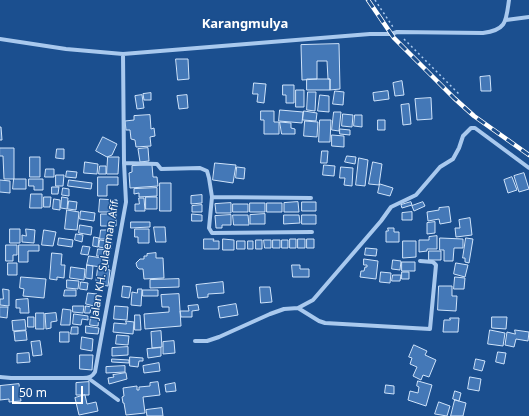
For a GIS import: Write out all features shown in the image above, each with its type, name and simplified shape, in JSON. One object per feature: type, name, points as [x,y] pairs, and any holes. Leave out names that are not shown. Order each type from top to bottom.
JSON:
[{"type":"street","points":[[0,39],[66,49],[123,54],[391,34],[397,32],[483,33],[493,32],[499,29],[506,20],[509,0]]},
{"type":"street","points":[[506,20],[529,17]]},
{"type":"street","name":"Jalan KH. Sulaeman Afif","points":[[88,378],[95,372],[126,202],[124,163],[123,54]]},
{"type":"street","points":[[195,341],[219,337],[270,314],[284,309],[298,308],[313,300],[382,221],[391,207],[416,195],[440,167],[453,159],[463,136],[471,128],[476,128],[529,168]]},
{"type":"street","points":[[124,163],[157,164],[161,169],[200,168],[207,171],[212,197],[209,228],[212,233],[312,232]]},
{"type":"street","points":[[212,197],[311,198]]},
{"type":"street","points":[[298,308],[319,321],[325,322],[430,328],[436,265],[433,262],[420,261]]},
{"type":"street","points":[[0,377],[88,378],[118,400]]},
{"type":"path","points":[[375,0],[397,32],[459,94]]},
{"type":"building","points":[[339,44],[340,89],[330,90],[327,61],[317,61],[317,79],[302,80],[301,45]]},
{"type":"building","points":[[176,59],[188,59],[189,79],[178,80]]},
{"type":"building","points":[[490,76],[491,91],[481,91],[480,77]]},
{"type":"building","points":[[307,79],[330,79],[330,90],[307,90]]},
{"type":"building","points":[[402,81],[404,95],[395,96],[393,83]]},
{"type":"building","points":[[254,83],[266,84],[264,103],[257,102],[258,94],[253,94]]},
{"type":"building","points":[[283,85],[294,85],[294,103],[286,103],[286,95],[283,95]]},
{"type":"building","points":[[296,90],[304,90],[304,107],[296,107]]},
{"type":"building","points":[[335,91],[344,92],[343,105],[333,104]]},
{"type":"building","points":[[388,91],[389,99],[374,101],[373,93]]},
{"type":"building","points":[[308,92],[316,92],[315,111],[307,110]]},
{"type":"building","points":[[151,93],[151,100],[144,100],[143,94]]},
{"type":"building","points":[[142,95],[144,108],[137,109],[135,96]]},
{"type":"building","points":[[187,95],[188,108],[179,109],[177,96]]},
{"type":"building","points":[[320,95],[329,96],[329,112],[318,111]]},
{"type":"building","points":[[431,98],[432,119],[417,120],[415,99]]},
{"type":"building","points":[[409,104],[411,124],[403,125],[401,105]]},
{"type":"building","points":[[280,110],[303,112],[302,123],[279,121]]},
{"type":"building","points":[[261,111],[274,111],[274,122],[279,122],[279,134],[264,134],[264,120],[261,120]]},
{"type":"building","points":[[304,111],[317,113],[316,121],[303,120]]},
{"type":"building","points":[[334,112],[341,112],[339,131],[332,130]]},
{"type":"building","points":[[343,114],[353,115],[352,127],[342,126]]},
{"type":"building","points":[[150,115],[151,129],[154,128],[155,136],[150,137],[151,146],[136,147],[135,140],[131,139],[130,130],[126,130],[125,121],[134,120],[134,116]]},
{"type":"building","points":[[355,115],[362,115],[362,127],[354,126]]},
{"type":"building","points":[[320,120],[331,120],[330,142],[319,142]]},
{"type":"building","points":[[378,120],[385,120],[385,130],[378,130]]},
{"type":"building","points":[[305,121],[318,122],[317,137],[304,136]]},
{"type":"building","points":[[280,122],[291,123],[291,128],[295,129],[295,134],[282,134]]},
{"type":"building","points":[[1,127],[2,140],[0,140]]},
{"type":"building","points":[[340,129],[350,130],[350,135],[340,134]]},
{"type":"building","points":[[332,135],[344,136],[344,147],[332,146]]},
{"type":"building","points":[[103,137],[117,144],[112,155],[107,157],[96,151]]},
{"type":"building","points":[[0,148],[14,148],[14,179],[4,179],[3,156],[0,156]]},
{"type":"building","points":[[148,148],[149,161],[140,162],[138,149]]},
{"type":"building","points":[[57,149],[64,149],[64,159],[56,158]]},
{"type":"building","points":[[322,151],[328,151],[327,163],[321,163]]},
{"type":"building","points":[[347,156],[356,157],[355,164],[345,162]]},
{"type":"building","points":[[30,157],[40,157],[40,177],[30,177]]},
{"type":"building","points":[[108,157],[119,157],[118,174],[107,174]]},
{"type":"building","points":[[359,158],[368,160],[365,186],[356,185]]},
{"type":"building","points":[[85,162],[98,164],[97,174],[84,173]]},
{"type":"building","points":[[373,162],[382,164],[379,185],[369,184]]},
{"type":"building","points":[[215,163],[236,165],[233,183],[213,180]]},
{"type":"building","points":[[152,165],[153,177],[157,177],[158,186],[130,188],[129,173],[132,172],[132,166]]},
{"type":"building","points":[[324,165],[335,166],[334,176],[323,175]]},
{"type":"building","points":[[100,166],[106,166],[106,174],[99,174]]},
{"type":"building","points":[[237,167],[245,168],[244,179],[236,178]]},
{"type":"building","points":[[341,167],[353,168],[352,186],[344,185],[345,178],[340,178]]},
{"type":"building","points":[[46,169],[54,169],[54,177],[45,177]]},
{"type":"building","points":[[67,171],[77,172],[76,178],[66,177]]},
{"type":"building","points":[[524,173],[529,189],[519,192],[514,176]]},
{"type":"building","points":[[56,175],[64,175],[63,186],[56,186]]},
{"type":"building","points":[[98,177],[118,177],[118,185],[107,185],[107,196],[98,196]]},
{"type":"building","points":[[512,177],[517,190],[508,193],[504,180]]},
{"type":"building","points":[[14,179],[26,179],[26,189],[13,189]]},
{"type":"building","points":[[29,179],[43,179],[43,190],[34,190],[34,186],[29,186]]},
{"type":"building","points":[[0,180],[10,181],[10,193],[0,192]]},
{"type":"building","points":[[69,180],[92,183],[91,189],[68,186]]},
{"type":"building","points":[[160,183],[171,183],[171,211],[160,211]]},
{"type":"building","points":[[380,184],[393,188],[390,196],[378,193]]},
{"type":"building","points":[[52,187],[59,187],[58,194],[52,194]]},
{"type":"building","points":[[63,188],[69,189],[69,196],[62,195]]},
{"type":"building","points":[[157,188],[157,196],[139,197],[139,193],[134,194],[134,189]]},
{"type":"building","points":[[31,194],[42,194],[42,208],[30,208]]},
{"type":"building","points":[[202,195],[202,203],[191,204],[191,196]]},
{"type":"building","points":[[44,197],[51,197],[50,207],[44,207]]},
{"type":"building","points":[[62,197],[68,198],[67,209],[61,208]]},
{"type":"building","points":[[146,197],[157,197],[157,209],[146,209]]},
{"type":"building","points":[[139,198],[144,198],[145,211],[135,211],[135,204],[139,204]]},
{"type":"building","points":[[54,199],[60,200],[60,210],[53,209]]},
{"type":"building","points":[[100,199],[117,200],[116,212],[99,212]]},
{"type":"building","points":[[69,201],[77,202],[76,210],[68,209]]},
{"type":"building","points":[[298,202],[299,212],[284,212],[284,203]]},
{"type":"building","points":[[302,202],[316,202],[316,211],[302,211]]},
{"type":"building","points":[[411,202],[412,205],[402,208],[401,205]]},
{"type":"building","points":[[423,202],[425,206],[414,211],[412,206]]},
{"type":"building","points":[[231,203],[231,213],[216,213],[215,204]]},
{"type":"building","points":[[250,203],[265,203],[265,212],[250,212]]},
{"type":"building","points":[[267,203],[282,203],[282,212],[267,212]]},
{"type":"building","points":[[233,204],[248,204],[248,212],[233,212]]},
{"type":"building","points":[[202,205],[202,212],[192,212],[192,206]]},
{"type":"building","points":[[449,207],[451,222],[440,224],[439,219],[428,221],[427,212],[439,210],[439,208]]},
{"type":"building","points":[[67,210],[79,212],[77,230],[65,229]]},
{"type":"building","points":[[81,211],[95,213],[94,221],[80,219]]},
{"type":"building","points":[[412,212],[412,220],[402,220],[402,213]]},
{"type":"building","points":[[101,214],[116,214],[116,226],[101,226]]},
{"type":"building","points":[[192,214],[202,215],[202,221],[192,221]]},
{"type":"building","points":[[265,214],[265,224],[250,224],[250,215]]},
{"type":"building","points":[[231,215],[231,225],[222,225],[222,228],[216,228],[215,216]]},
{"type":"building","points":[[233,215],[248,215],[249,225],[234,225]]},
{"type":"building","points":[[284,215],[299,215],[300,223],[284,224]]},
{"type":"building","points":[[302,215],[316,215],[316,224],[302,224]]},
{"type":"building","points":[[470,218],[472,235],[456,237],[455,228],[460,228],[459,220]]},
{"type":"building","points":[[131,222],[150,222],[150,227],[131,228]]},
{"type":"building","points":[[435,222],[435,233],[427,234],[427,223]]},
{"type":"building","points":[[80,225],[92,227],[91,235],[79,233]]},
{"type":"building","points":[[154,227],[165,227],[166,242],[156,242]]},
{"type":"building","points":[[388,228],[394,228],[394,232],[399,232],[399,242],[386,242],[386,231],[388,231]]},
{"type":"building","points":[[10,229],[20,229],[20,243],[10,243]]},
{"type":"building","points":[[26,229],[35,230],[34,243],[22,242],[22,235],[26,236]]},
{"type":"building","points":[[135,229],[149,229],[149,243],[138,243],[138,237],[135,237]]},
{"type":"building","points":[[44,230],[56,232],[53,246],[42,245]]},
{"type":"building","points":[[101,230],[108,230],[108,239],[100,239]]},
{"type":"building","points":[[76,234],[83,235],[82,242],[75,240]]},
{"type":"building","points":[[437,236],[437,249],[427,249],[427,251],[419,252],[419,240],[429,240],[429,237]]},
{"type":"building","points":[[94,237],[99,238],[98,247],[93,246]]},
{"type":"building","points":[[59,238],[73,240],[72,247],[58,245]]},
{"type":"building","points":[[440,238],[463,239],[463,248],[454,248],[453,261],[444,261],[444,250],[440,250]]},
{"type":"building","points":[[466,238],[473,239],[469,263],[465,262],[465,258],[463,258]]},
{"type":"building","points":[[204,239],[214,239],[213,241],[219,241],[219,249],[204,249]]},
{"type":"building","points":[[223,239],[234,240],[234,250],[223,250]]},
{"type":"building","points":[[290,239],[296,239],[296,248],[290,248]]},
{"type":"building","points":[[298,239],[305,239],[305,248],[298,248]]},
{"type":"building","points":[[307,239],[314,239],[314,248],[307,248]]},
{"type":"building","points":[[100,240],[112,242],[111,249],[99,247]]},
{"type":"building","points":[[256,240],[262,240],[262,249],[256,249]]},
{"type":"building","points":[[264,240],[271,240],[271,248],[265,248]]},
{"type":"building","points":[[273,240],[280,240],[280,248],[273,248]]},
{"type":"building","points":[[282,240],[288,240],[288,248],[282,248]]},
{"type":"building","points":[[237,241],[245,241],[245,249],[237,249]]},
{"type":"building","points":[[248,241],[253,241],[253,249],[248,249]]},
{"type":"building","points":[[403,241],[416,241],[416,257],[403,258]]},
{"type":"building","points":[[6,245],[17,245],[17,255],[13,255],[13,261],[6,261]]},
{"type":"building","points":[[19,245],[39,245],[39,251],[28,251],[28,262],[19,262]]},
{"type":"building","points":[[83,246],[90,247],[88,255],[81,254]]},
{"type":"building","points":[[366,248],[377,249],[376,256],[365,255]]},
{"type":"building","points":[[98,249],[109,250],[108,257],[97,256]]},
{"type":"building","points":[[429,251],[441,251],[441,260],[429,260]]},
{"type":"building","points":[[52,253],[62,254],[61,265],[65,265],[64,278],[57,277],[57,280],[50,279]]},
{"type":"building","points":[[156,253],[156,258],[163,258],[164,278],[144,279],[143,269],[139,269],[136,263],[140,259],[144,259],[144,256],[147,256],[147,254]]},
{"type":"building","points":[[89,256],[109,259],[108,268],[87,265]]},
{"type":"building","points":[[364,259],[378,261],[376,279],[360,277],[361,271],[364,271],[365,267],[367,267],[367,265],[364,265]]},
{"type":"building","points":[[393,260],[401,261],[400,270],[392,269]]},
{"type":"building","points":[[402,262],[415,262],[415,271],[402,271]]},
{"type":"building","points":[[8,263],[17,263],[17,275],[8,275]]},
{"type":"building","points":[[456,263],[468,265],[465,277],[454,274]]},
{"type":"building","points":[[87,265],[93,266],[92,279],[86,278]]},
{"type":"building","points":[[292,265],[300,265],[300,269],[309,269],[309,277],[293,277]]},
{"type":"building","points":[[71,267],[85,269],[84,280],[70,278]]},
{"type":"building","points":[[98,268],[110,270],[108,286],[96,284]]},
{"type":"building","points":[[381,272],[391,273],[390,283],[380,282]]},
{"type":"building","points":[[402,272],[409,272],[409,279],[402,279]]},
{"type":"building","points":[[393,275],[401,275],[400,281],[392,281]]},
{"type":"building","points":[[21,277],[46,279],[44,298],[23,296],[24,289],[20,288]]},
{"type":"building","points":[[455,277],[465,278],[464,289],[454,289]]},
{"type":"building","points":[[179,279],[179,287],[150,288],[150,280]]},
{"type":"building","points":[[67,280],[79,281],[78,289],[67,288]]},
{"type":"building","points":[[81,282],[88,283],[87,290],[80,289]]},
{"type":"building","points":[[223,282],[224,293],[208,294],[208,297],[198,298],[196,285]]},
{"type":"building","points":[[123,286],[131,287],[129,298],[122,297]]},
{"type":"building","points":[[439,286],[452,286],[452,296],[457,296],[456,311],[438,310]]},
{"type":"building","points":[[260,287],[270,287],[272,302],[261,303]]},
{"type":"building","points":[[3,289],[9,290],[9,306],[0,305],[0,299],[3,299]]},
{"type":"building","points":[[138,289],[142,289],[141,306],[131,305],[132,292],[137,293]]},
{"type":"building","points":[[65,290],[76,290],[76,296],[64,296]]},
{"type":"building","points":[[143,290],[158,290],[158,296],[143,296]]},
{"type":"building","points":[[88,293],[97,294],[94,306],[86,304]]},
{"type":"building","points":[[179,294],[181,326],[145,329],[144,314],[169,312],[169,307],[162,307],[161,295]]},
{"type":"building","points":[[28,299],[29,313],[20,313],[20,308],[16,308],[16,300]]},
{"type":"building","points":[[236,304],[238,315],[220,318],[218,307]]},
{"type":"building","points":[[198,305],[199,310],[192,311],[192,317],[181,317],[180,311],[189,311],[188,306]]},
{"type":"building","points":[[73,306],[84,306],[83,313],[73,312]]},
{"type":"building","points":[[86,306],[91,307],[90,313],[85,313]]},
{"type":"building","points":[[115,306],[128,307],[127,320],[114,319]]},
{"type":"building","points":[[0,307],[8,307],[7,318],[0,317]]},
{"type":"building","points":[[63,309],[71,310],[70,325],[61,325]]},
{"type":"building","points":[[36,313],[44,313],[44,329],[36,329]]},
{"type":"building","points":[[56,313],[57,321],[51,322],[51,328],[46,329],[45,314]]},
{"type":"building","points":[[74,314],[88,316],[88,320],[82,319],[81,325],[73,324]]},
{"type":"building","points":[[135,315],[140,315],[141,330],[135,330]]},
{"type":"building","points":[[91,316],[99,317],[98,326],[90,325]]},
{"type":"building","points":[[28,317],[34,317],[34,327],[28,327]]},
{"type":"building","points":[[492,317],[507,317],[506,329],[492,328]]},
{"type":"building","points":[[450,318],[459,318],[458,332],[443,332],[444,320],[450,320]]},
{"type":"building","points":[[25,320],[26,330],[13,331],[12,321]]},
{"type":"building","points":[[126,321],[134,322],[133,334],[113,332],[114,323],[126,324]]},
{"type":"building","points":[[86,326],[99,328],[98,334],[86,333]]},
{"type":"building","points":[[72,327],[78,327],[78,334],[71,334]]},
{"type":"building","points":[[490,330],[505,333],[503,346],[488,344]]},
{"type":"building","points":[[515,330],[529,332],[528,341],[516,339],[514,347],[505,345],[507,332],[515,334]]},
{"type":"building","points":[[26,331],[27,340],[15,341],[14,332]]},
{"type":"building","points":[[161,331],[162,347],[152,348],[151,332]]},
{"type":"building","points":[[60,332],[69,332],[69,342],[60,342]]},
{"type":"building","points":[[117,335],[129,336],[128,345],[116,344]]},
{"type":"building","points":[[82,337],[93,339],[92,351],[81,349]]},
{"type":"building","points":[[40,341],[42,355],[33,356],[31,342]]},
{"type":"building","points":[[174,341],[175,353],[163,354],[163,342]]},
{"type":"building","points":[[414,345],[427,351],[425,355],[436,360],[429,377],[423,375],[421,380],[413,376],[417,367],[410,364],[412,358],[409,357]]},
{"type":"building","points":[[128,347],[128,355],[112,356],[112,348]]},
{"type":"building","points":[[161,348],[161,356],[148,358],[147,349]]},
{"type":"building","points":[[498,352],[506,353],[504,364],[496,362]]},
{"type":"building","points":[[29,353],[30,362],[17,363],[17,354]]},
{"type":"building","points":[[80,355],[93,355],[92,370],[80,369]]},
{"type":"building","points":[[130,357],[143,358],[143,361],[139,361],[138,367],[130,366]]},
{"type":"building","points":[[112,359],[129,360],[129,363],[112,362]]},
{"type":"building","points":[[476,359],[485,361],[482,371],[474,369]]},
{"type":"building","points":[[159,363],[160,371],[144,373],[143,366]]},
{"type":"building","points":[[125,366],[125,372],[106,373],[106,367]]},
{"type":"building","points":[[126,373],[127,379],[109,384],[108,378],[114,377],[113,375]]},
{"type":"building","points":[[470,377],[481,379],[479,391],[468,389]]},
{"type":"building","points":[[418,381],[432,385],[426,406],[408,400],[410,391],[418,393]]},
{"type":"building","points":[[89,382],[89,395],[76,395],[76,383]]},
{"type":"building","points":[[158,382],[160,395],[143,397],[145,413],[126,415],[122,397],[124,396],[123,388],[137,386],[137,390],[139,390],[139,387],[150,386],[150,383]]},
{"type":"building","points":[[175,383],[176,391],[166,392],[165,385]]},
{"type":"building","points":[[19,384],[21,401],[9,402],[9,399],[0,400],[0,386]]},
{"type":"building","points":[[386,385],[394,386],[394,394],[385,393]]},
{"type":"building","points":[[455,391],[461,393],[459,401],[453,399]]},
{"type":"building","points":[[85,395],[87,404],[96,402],[98,411],[79,415],[75,398]]},
{"type":"building","points":[[455,400],[466,403],[463,416],[451,416]]},
{"type":"building","points":[[439,402],[450,406],[447,416],[435,414]]},
{"type":"building","points":[[162,408],[163,416],[147,416],[146,410]]},
{"type":"railway","points":[[368,0],[394,38],[454,98],[474,116],[529,155]]},
{"type":"district","name":"Karangmulya","points":[[245,24]]}]
